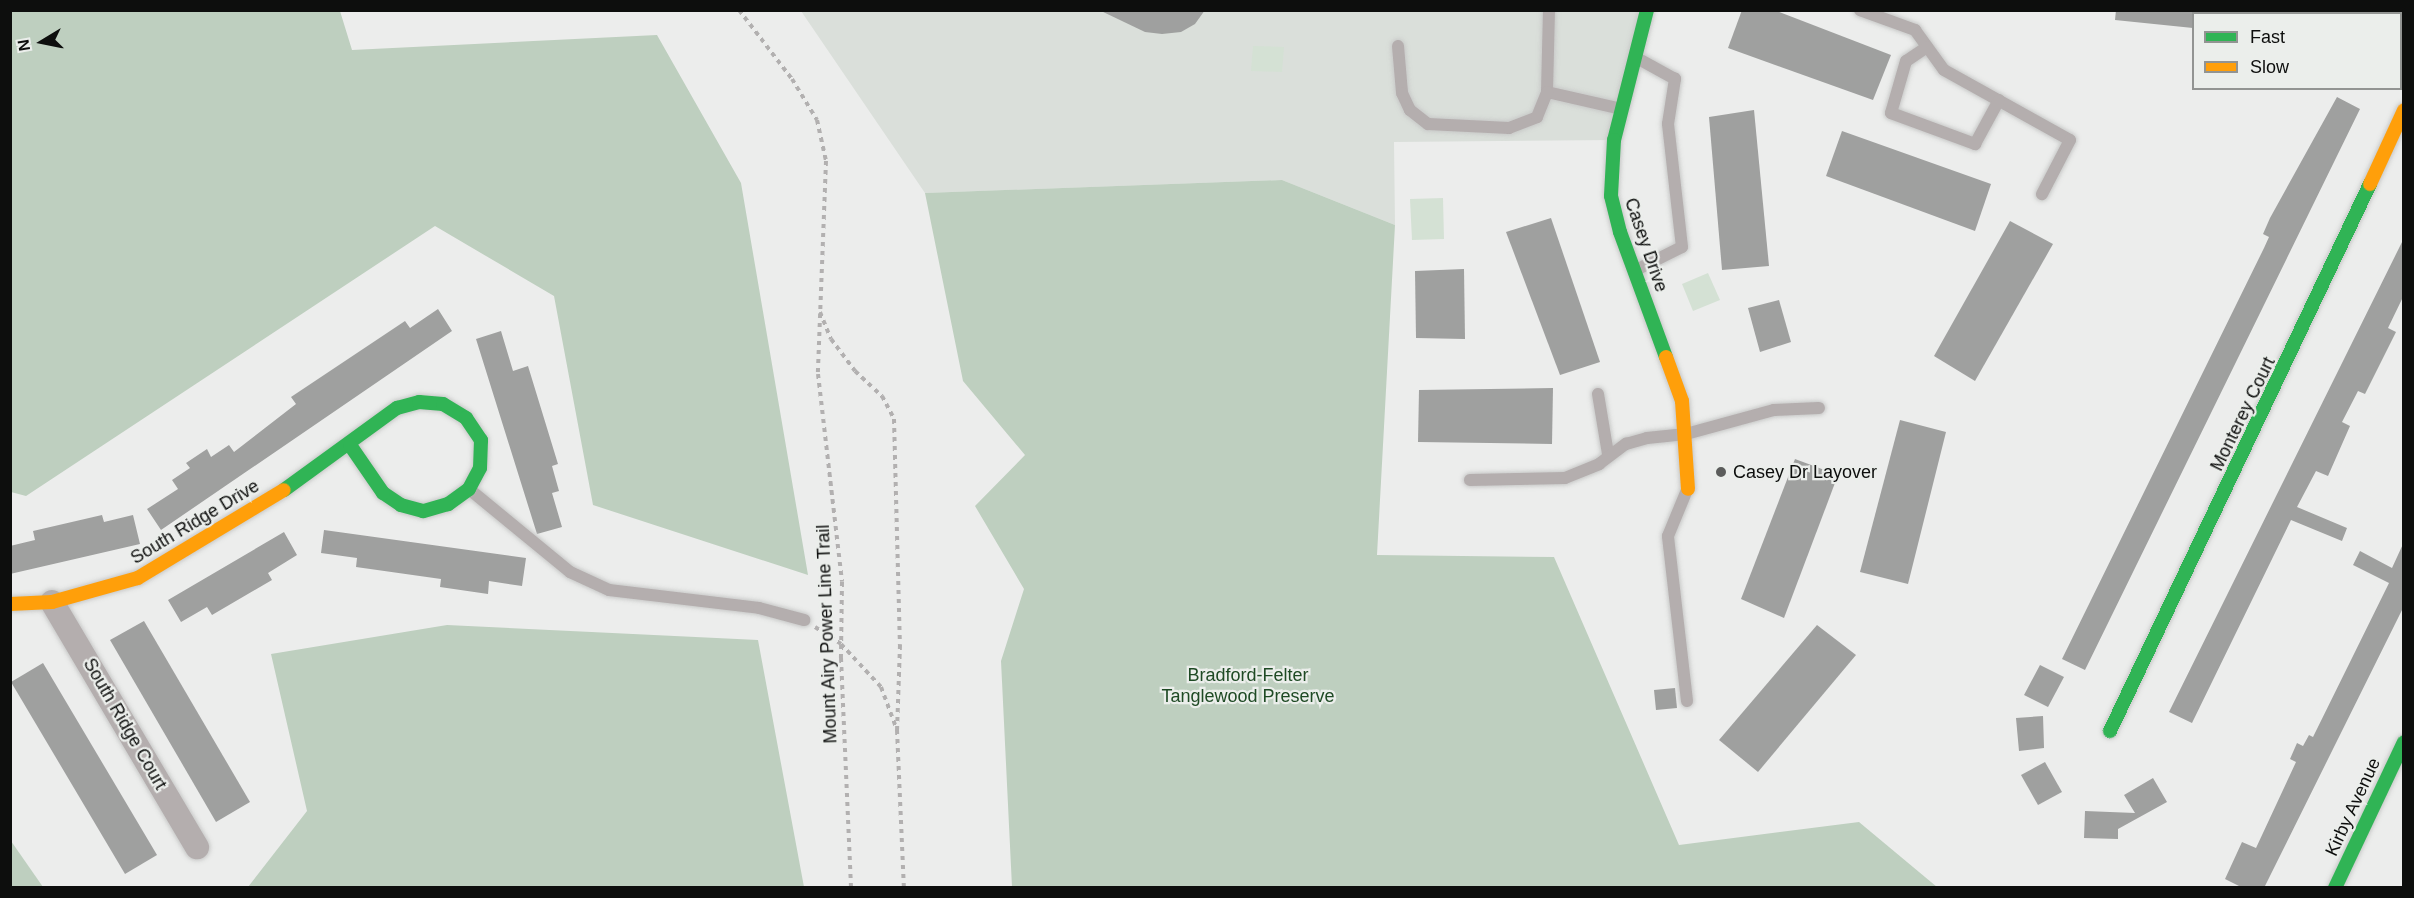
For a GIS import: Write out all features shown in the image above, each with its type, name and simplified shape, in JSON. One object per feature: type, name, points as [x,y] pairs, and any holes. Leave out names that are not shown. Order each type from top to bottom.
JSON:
[{"type":"street","name":"Casey Drive","points":[[1647,10],[1610,168],[1611,196],[1635,270],[1675,375],[1686,434],[1688,489]]},
{"type":"street","name":"Monterey Court","points":[[2110,730],[2275,390],[2403,110]]},
{"type":"street","name":"South Ridge Drive","points":[[10,604],[52,602],[138,578],[175,559],[350,445],[397,408],[419,402],[443,404],[466,418],[481,440],[480,468],[469,489]]},
{"type":"street","points":[[350,445],[383,493],[401,505],[423,511],[448,504],[469,489]]},
{"type":"street","name":"South Ridge Court","points":[[52,602],[197,847]]},
{"type":"street","name":"Kirby Avenue","points":[[2335,888],[2403,742]]},
{"type":"lane","points":[[1398,46],[1402,93],[1410,110],[1428,124],[1509,128],[1538,117],[1547,92],[1549,10]]},
{"type":"lane","points":[[1860,10],[1915,30],[1944,70],[2070,140],[2042,194]]},
{"type":"lane","points":[[1927,46],[1906,61],[1891,113],[1975,144],[1999,100]]},
{"type":"lane","points":[[1635,57],[1675,79],[1668,124],[1682,247],[1635,270]]},
{"type":"lane","points":[[1547,92],[1622,109]]},
{"type":"lane","points":[[1598,394],[1608,454]]},
{"type":"lane","points":[[1470,480],[1565,478],[1599,464],[1608,454],[1647,438],[1686,434],[1726,424],[1742,416],[1819,408]]},
{"type":"lane","points":[[469,489],[570,572],[609,590],[759,608],[804,620]]},
{"type":"lane","points":[[1687,701],[1668,536],[1688,489]]},
{"type":"path","name":"Mount Airy Power Line Trail","points":[[739,10],[792,79],[817,120],[826,161],[818,309],[818,374],[842,582],[841,644],[850,888]]},
{"type":"path","name":"Mount Airy Power Line Trail","points":[[818,309],[831,339],[855,371],[882,396],[894,419],[900,645],[897,730]]},
{"type":"path","points":[[804,620],[841,644],[881,687],[897,730],[904,888]]},
{"type":"shaded area","points":[[801,11],[1647,11],[1614,140],[1394,142],[1395,225],[1282,180],[925,193]]},
{"type":"green space","points":[[10,11],[340,11],[352,50],[657,35],[741,183],[808,575],[593,505],[554,296],[435,226],[26,496],[11,492]]},
{"type":"green space","points":[[1253,46],[1284,47],[1282,72],[1251,71]]},
{"type":"green space","name":"Bradford-Felter Tanglewood Preserve","points":[[1282,180],[1395,225],[1377,555],[1554,557],[1679,845],[1859,822],[1937,887],[1012,887],[1001,661],[1024,589],[975,506],[1025,455],[963,381],[925,193]]},
{"type":"green space","points":[[1443,198],[1444,239],[1412,240],[1410,199]]},
{"type":"green space","points":[[1708,273],[1720,300],[1693,311],[1682,284]]},
{"type":"green space","points":[[447,625],[758,640],[804,887],[248,887],[307,811],[271,654]]},
{"type":"green space","points":[[11,841],[43,887],[11,887]]},
{"type":"building","points":[[1099,10],[1205,10],[1195,24],[1181,32],[1162,34],[1145,32]]},
{"type":"building","points":[[1742,10],[1774,10],[1891,55],[1873,100],[1728,48]]},
{"type":"building","points":[[2116,10],[2193,10],[2192,28],[2115,20]]},
{"type":"building","points":[[2337,97],[2360,109],[2085,670],[2062,659],[2264,248],[2269,237],[2263,234],[2270,218]]},
{"type":"building","points":[[1754,110],[1769,266],[1722,270],[1709,117]]},
{"type":"building","points":[[1842,131],[1991,184],[1975,231],[1826,176]]},
{"type":"building","points":[[1551,218],[1600,362],[1560,375],[1506,232]]},
{"type":"building","points":[[2010,221],[2053,244],[1975,381],[1934,356]]},
{"type":"building","points":[[2403,240],[2403,297],[2388,328],[2396,332],[2365,394],[2358,391],[2342,422],[2350,426],[2328,476],[2316,471],[2297,507],[2347,528],[2342,541],[2291,520],[2192,723],[2169,712]]},
{"type":"building","points":[[1464,269],[1465,339],[1416,338],[1415,271]]},
{"type":"building","points":[[1779,300],[1791,342],[1760,352],[1748,308]]},
{"type":"building","points":[[438,309],[452,331],[161,530],[147,509],[178,489],[172,480],[190,468],[186,463],[207,449],[211,457],[229,445],[234,452],[296,404],[291,397],[405,321],[410,328]]},
{"type":"building","points":[[501,331],[513,371],[528,366],[558,464],[552,466],[559,491],[552,493],[562,527],[537,534],[476,339]]},
{"type":"building","points":[[1553,388],[1552,444],[1418,442],[1419,390]]},
{"type":"building","points":[[1900,420],[1946,432],[1908,584],[1860,572]]},
{"type":"building","points":[[1795,459],[1838,475],[1784,618],[1741,599]]},
{"type":"building","points":[[102,515],[104,522],[133,515],[140,544],[10,574],[10,546],[35,540],[33,531]]},
{"type":"building","points":[[324,530],[526,558],[522,586],[489,581],[488,594],[440,587],[441,579],[356,567],[357,558],[321,553]]},
{"type":"building","points":[[284,532],[297,555],[268,573],[272,580],[212,615],[207,607],[181,622],[168,600]]},
{"type":"building","points":[[2403,544],[2403,608],[2264,888],[2243,888],[2225,879],[2242,842],[2256,848],[2296,762],[2290,759],[2297,743],[2303,746],[2309,735],[2313,737],[2389,583],[2353,565],[2360,551],[2392,568]]},
{"type":"building","points":[[144,621],[250,802],[216,822],[110,640]]},
{"type":"building","points":[[1817,625],[1856,655],[1758,772],[1719,740]]},
{"type":"building","points":[[43,663],[157,855],[125,874],[11,682]]},
{"type":"building","points":[[2040,665],[2064,677],[2048,707],[2024,695]]},
{"type":"building","points":[[1675,688],[1677,708],[1656,710],[1654,690]]},
{"type":"building","points":[[2043,716],[2044,748],[2019,751],[2016,718]]},
{"type":"building","points":[[2045,762],[2062,792],[2038,805],[2021,775]]},
{"type":"building","points":[[2153,778],[2167,802],[2118,829],[2118,839],[2084,838],[2085,811],[2135,813],[2124,795]]},
{"type":"traffic: fast","points":[[1647,10],[1614,140],[1611,196],[1620,232],[1666,357]]},
{"type":"traffic: fast","points":[[2110,731],[2370,184]]},
{"type":"traffic: fast","points":[[284,490],[397,408],[419,402],[443,404],[466,418],[481,440],[480,468],[469,489],[448,504],[423,511],[401,505],[383,493],[350,445]]},
{"type":"traffic: fast","points":[[2335,888],[2404,742]]},
{"type":"traffic: slow","points":[[2370,184],[2404,110]]},
{"type":"traffic: slow","points":[[1666,357],[1682,401],[1688,489]]},
{"type":"traffic: slow","points":[[10,604],[52,602],[138,578],[284,490]]},
{"type":"place","name":"Casey Dr Layover","points":[[1721,472]]}]
